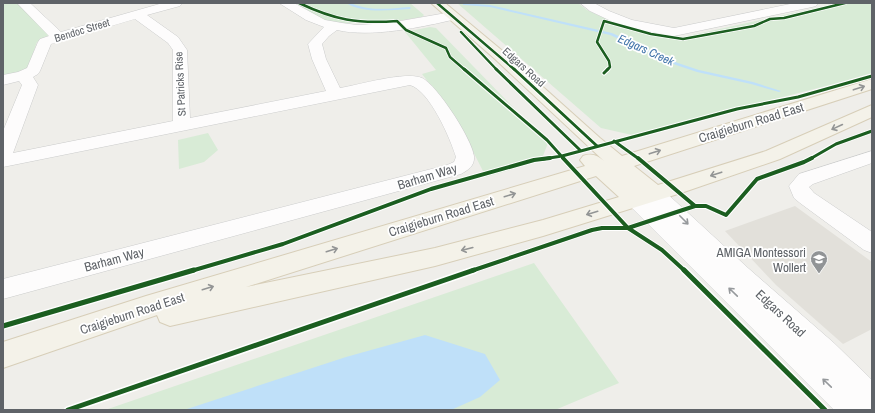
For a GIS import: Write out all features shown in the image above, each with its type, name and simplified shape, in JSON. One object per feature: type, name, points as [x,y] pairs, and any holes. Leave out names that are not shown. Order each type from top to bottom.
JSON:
[{"type":"main road","name":"Edgars Road","points":[[430,3],[445,12],[489,63],[646,197]]},
{"type":"main road","name":"Craigieburn Road East","points":[[7,354],[153,305],[638,158],[872,84]]},
{"type":"main road","name":"Craigieburn Road East","points":[[7,354],[192,308],[435,257],[522,234],[646,197],[774,155],[872,110]]},
{"type":"street","points":[[23,3],[58,37]]},
{"type":"street","name":"Bendoc Street","points":[[22,76],[33,71],[45,42],[176,3]]},
{"type":"street","points":[[285,3],[320,21],[334,26],[352,28],[374,28],[445,12]]},
{"type":"street","points":[[586,3],[598,11],[615,18],[652,29],[674,32],[789,5],[812,3]]},
{"type":"street","name":"St Patricks Rise","points":[[137,14],[173,40],[180,50],[182,125]]},
{"type":"street","points":[[334,26],[324,33],[315,44],[319,59],[335,94]]},
{"type":"street","points":[[3,80],[22,76],[28,80],[30,84],[3,154]]},
{"type":"street","name":"Barham Way","points":[[3,161],[403,81],[417,82],[426,90],[447,119],[464,152],[465,161],[459,168],[431,176],[3,288]]},
{"type":"street","points":[[872,156],[806,179],[799,186],[802,193],[807,198],[872,244]]},
{"type":"street","name":"Edgars Road","points":[[646,197],[739,275],[824,352],[872,400]]},
{"type":"street","name":"Edgars Road","points":[[646,197],[855,410]]},
{"type":"shaded area","name":"AMIGA Montessori Wollert","points":[[795,206],[872,262],[872,329],[843,344],[776,285],[725,231]]},
{"type":"green space","points":[[3,3],[17,3],[49,35],[37,42],[28,68],[11,75],[3,76]]},
{"type":"green space","points":[[294,3],[410,3],[424,15],[422,17],[384,23],[343,23],[327,21]]},
{"type":"green space","points":[[457,3],[578,3],[587,10],[602,17],[674,39],[839,3],[872,3],[872,73],[632,135],[601,128]]},
{"type":"green space","points":[[430,27],[436,28],[548,143],[541,161],[486,177],[456,118],[422,74],[436,70],[405,32]]},
{"type":"green space","points":[[208,133],[218,150],[204,162],[179,169],[178,140]]},
{"type":"green space","points":[[534,263],[619,383],[555,410],[105,410]]},
{"type":"water","points":[[425,335],[485,354],[500,380],[480,397],[451,410],[184,410],[346,357]]},
{"type":"waterway","name":"Edgars Creek","points":[[347,3],[370,9],[410,8]]},
{"type":"waterway","name":"Edgars Creek","points":[[464,4],[490,6],[611,34],[677,64],[698,71],[752,83],[779,91]]},
{"type":"cycle path","points":[[299,3],[324,14],[346,21],[369,23],[397,21],[406,30],[446,48],[450,57],[547,140],[628,228],[673,259],[825,410]]},
{"type":"cycle path","points":[[437,3],[500,56],[597,146]]},
{"type":"cycle path","points":[[604,73],[610,67],[609,61],[597,42],[604,21],[651,34],[683,39],[754,26],[770,19],[784,18],[845,3]]},
{"type":"cycle path","points":[[461,32],[489,63],[581,151]]},
{"type":"cycle path","points":[[3,326],[283,244],[431,189],[489,172],[534,160],[562,156],[737,109],[798,97],[872,76]]},
{"type":"cycle path","points":[[614,141],[638,158],[695,206],[706,206],[726,215],[757,179],[804,162],[836,144],[872,131]]},
{"type":"cycle path","points":[[68,410],[592,230],[602,228],[628,228],[695,206]]},
{"type":"place","name":"AMIGA Montessori Wollert","points":[[819,274]]}]
